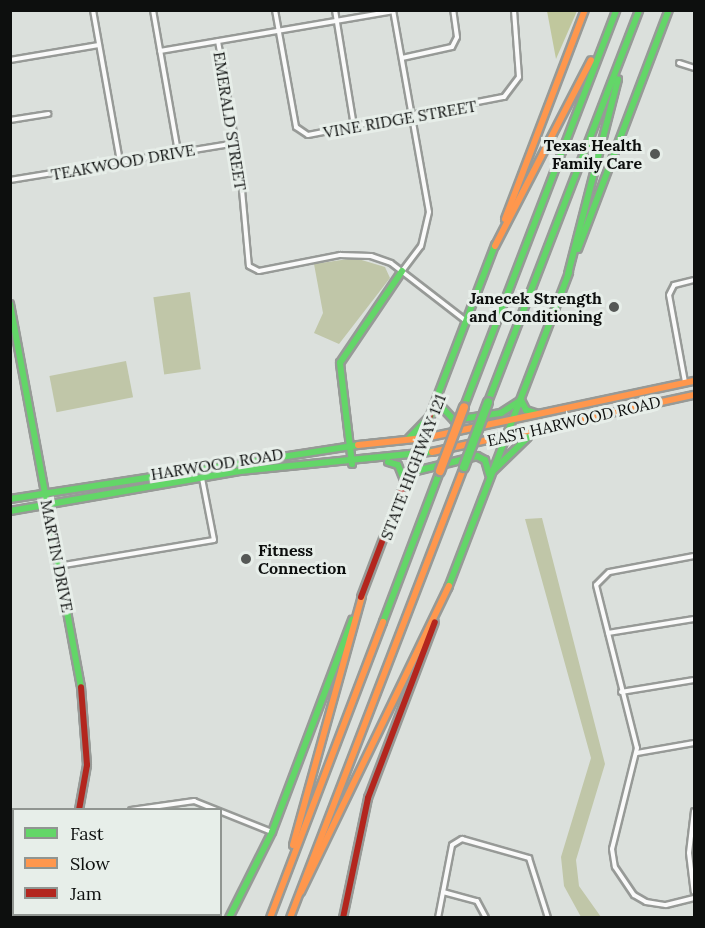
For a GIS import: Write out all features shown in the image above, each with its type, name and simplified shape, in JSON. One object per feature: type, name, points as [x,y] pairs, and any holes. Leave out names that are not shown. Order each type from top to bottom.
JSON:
[{"type":"main road","name":"STATE HIGHWAY 121","points":[[229,918],[272,832],[405,483],[425,438],[466,321],[585,10]]},
{"type":"main road","points":[[270,918],[616,10]]},
{"type":"main road","points":[[290,918],[639,10]]},
{"type":"main road","points":[[343,918],[368,798],[669,10]]},
{"type":"main road","points":[[495,246],[606,36]]},
{"type":"main road","points":[[568,274],[624,51]]},
{"type":"main road","points":[[352,464],[348,448],[340,363],[402,271]]},
{"type":"main road","name":"MARTIN DRIVE","points":[[11,305],[86,724],[79,808]]},
{"type":"main road","name":"EAST HARWOOD ROAD","points":[[425,438],[511,423],[614,397],[694,381]]},
{"type":"main road","name":"EAST HARWOOD ROAD","points":[[418,454],[541,432],[622,410],[694,394]]},
{"type":"main road","points":[[614,397],[622,410]]},
{"type":"main road","points":[[406,440],[425,425],[438,403],[447,416],[466,421],[511,410],[521,400]]},
{"type":"main road","points":[[521,400],[526,410],[539,415]]},
{"type":"main road","points":[[490,476],[512,447],[541,432]]},
{"type":"main road","name":"HARWOOD ROAD","points":[[10,499],[281,454],[425,438]]},
{"type":"main road","points":[[281,454],[282,468]]},
{"type":"main road","name":"HARWOOD ROAD","points":[[10,511],[202,478],[282,468],[352,464],[418,454]]},
{"type":"main road","points":[[405,483],[416,468],[477,456],[485,460],[490,476]]},
{"type":"main road","points":[[376,461],[398,465],[405,483]]},
{"type":"main road","points":[[201,466],[202,478]]},
{"type":"main road","points":[[128,490],[129,478]]},
{"type":"main road","points":[[298,895],[308,885],[448,586]]},
{"type":"main road","points":[[294,858],[362,596]]},
{"type":"street","points":[[93,10],[120,162]]},
{"type":"street","points":[[153,10],[178,152]]},
{"type":"street","points":[[275,10],[279,31]]},
{"type":"street","points":[[335,10],[354,126]]},
{"type":"street","points":[[402,58],[452,47],[457,37],[453,10]]},
{"type":"street","name":"VINE RIDGE STREET","points":[[279,31],[298,133],[414,117],[502,98],[519,76],[514,10]]},
{"type":"street","points":[[160,51],[393,11],[414,117],[428,225],[414,260],[402,271],[466,321]]},
{"type":"street","name":"EMERALD STREET","points":[[218,41],[235,143],[245,255],[253,269],[357,254],[402,271]]},
{"type":"street","points":[[10,60],[99,45]]},
{"type":"street","points":[[679,63],[694,68]]},
{"type":"street","points":[[10,120],[50,114]]},
{"type":"street","name":"TEAKWOOD DRIVE","points":[[10,180],[235,143]]},
{"type":"street","points":[[685,382],[669,295],[674,285],[694,280]]},
{"type":"street","points":[[58,566],[214,540],[202,478]]},
{"type":"street","points":[[694,556],[609,572],[597,579],[621,692],[637,753],[612,849],[615,867],[633,895],[646,902],[666,905],[694,897]]},
{"type":"street","points":[[608,633],[694,619]]},
{"type":"street","points":[[621,692],[694,680]]},
{"type":"street","points":[[637,753],[694,743]]},
{"type":"street","points":[[141,808],[194,801],[211,808]]},
{"type":"street","points":[[694,810],[689,853],[694,892]]},
{"type":"street","points":[[222,812],[272,832]]},
{"type":"street","points":[[438,918],[452,845],[458,839],[529,858],[548,918]]},
{"type":"street","points":[[442,892],[477,901],[486,918]]},
{"type":"green space","points":[[547,11],[577,11],[556,59]]},
{"type":"green space","points":[[355,258],[385,267],[390,278],[339,344],[314,333],[323,313],[314,264]]},
{"type":"green space","points":[[190,292],[201,369],[164,374],[153,297]]},
{"type":"green space","points":[[126,361],[133,397],[56,412],[49,376]]},
{"type":"green space","points":[[542,518],[605,764],[576,860],[579,886],[601,917],[581,917],[564,886],[561,857],[591,758],[525,519]]},
{"type":"traffic: fast","points":[[464,407],[616,10]]},
{"type":"traffic: fast","points":[[488,402],[639,10]]},
{"type":"traffic: fast","points":[[578,249],[669,10]]},
{"type":"traffic: fast","points":[[568,274],[618,79]]},
{"type":"traffic: fast","points":[[437,397],[495,245]]},
{"type":"traffic: fast","points":[[352,464],[340,363],[402,271]]},
{"type":"traffic: fast","points":[[448,588],[569,272]]},
{"type":"traffic: fast","points":[[10,304],[81,687]]},
{"type":"traffic: fast","points":[[438,403],[454,420],[501,413],[521,400],[526,410],[538,414]]},
{"type":"traffic: fast","points":[[464,467],[488,402]]},
{"type":"traffic: fast","points":[[409,438],[431,415]]},
{"type":"traffic: fast","points":[[494,470],[528,437]]},
{"type":"traffic: fast","points":[[10,499],[358,445]]},
{"type":"traffic: fast","points":[[10,511],[240,471],[432,452]]},
{"type":"traffic: fast","points":[[412,472],[477,456],[485,460],[489,474]]},
{"type":"traffic: fast","points":[[388,462],[398,465],[405,482]]},
{"type":"traffic: fast","points":[[383,622],[440,471]]},
{"type":"traffic: fast","points":[[229,918],[272,832],[352,620]]},
{"type":"traffic: slow","points":[[505,219],[585,10]]},
{"type":"traffic: slow","points":[[495,246],[591,60]]},
{"type":"traffic: slow","points":[[358,445],[425,438],[694,381]]},
{"type":"traffic: slow","points":[[432,452],[694,395]]},
{"type":"traffic: slow","points":[[440,471],[464,407]]},
{"type":"traffic: slow","points":[[290,918],[464,467]]},
{"type":"traffic: slow","points":[[301,892],[449,586]]},
{"type":"traffic: slow","points":[[293,845],[362,596]]},
{"type":"traffic: slow","points":[[270,918],[383,622]]},
{"type":"traffic: jam","points":[[361,597],[437,397]]},
{"type":"traffic: jam","points":[[343,918],[368,798],[435,622]]},
{"type":"traffic: jam","points":[[79,808],[87,765],[81,687]]},
{"type":"place","name":"Texas Health Family Care","points":[[655,154]]},
{"type":"place","name":"Janecek Strength and Conditioning","points":[[614,307]]},
{"type":"place","name":"Fitness Connection","points":[[246,559]]}]
